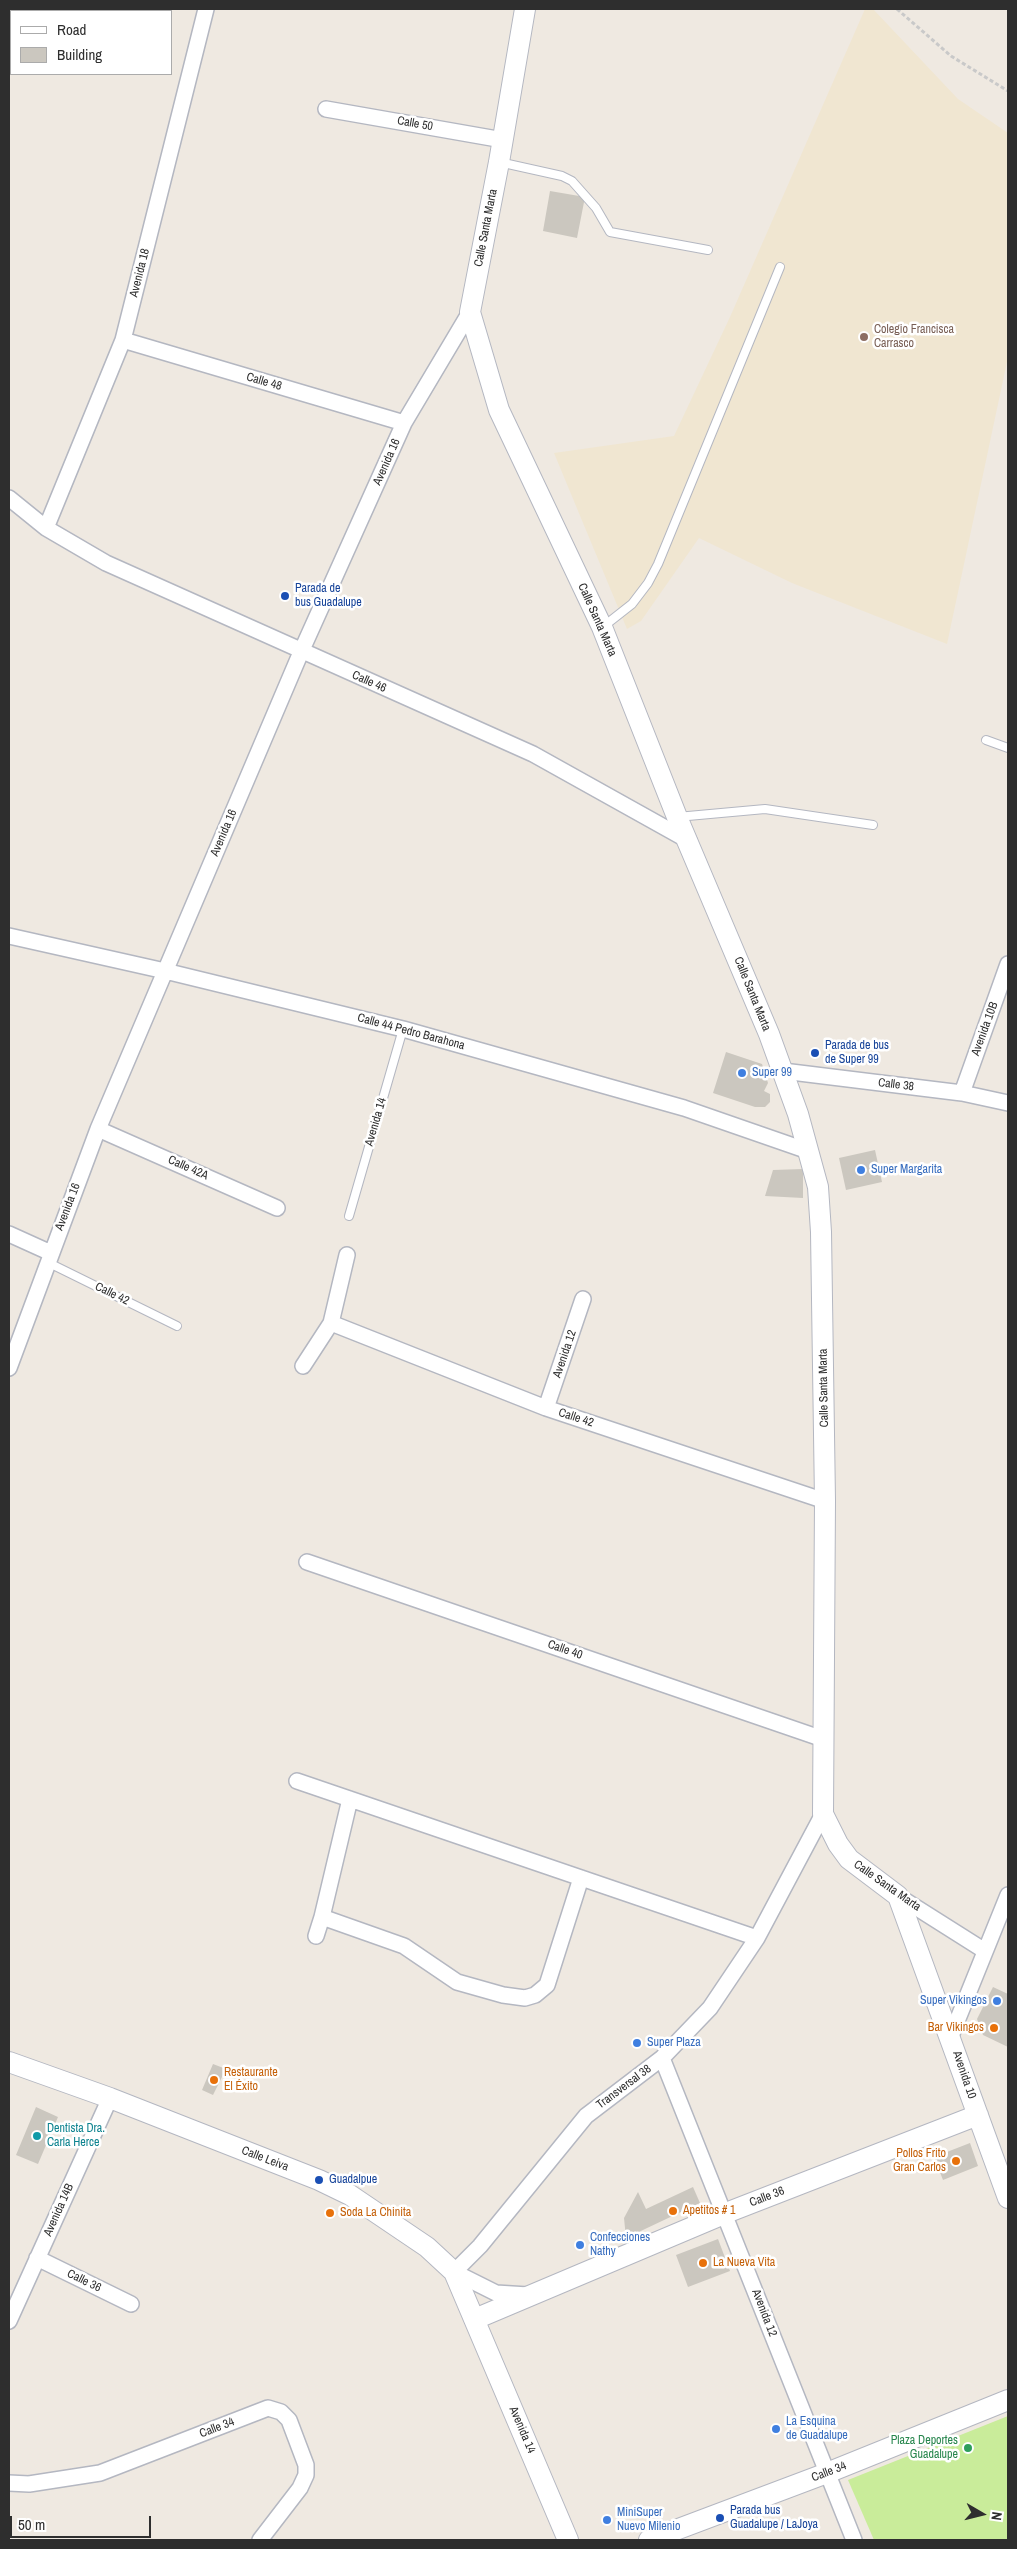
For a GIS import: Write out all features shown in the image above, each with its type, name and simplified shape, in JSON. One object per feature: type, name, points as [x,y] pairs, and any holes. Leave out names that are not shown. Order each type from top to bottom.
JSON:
[{"type":"street","name":"Avenida 18","points":[[46,528],[123,340],[206,9]]},
{"type":"street","name":"Calle Santa Marta","points":[[525,9],[503,140],[470,312],[499,410],[602,627],[677,817],[783,1071],[818,1187],[821,1232],[825,1501],[823,1814],[838,1844],[849,1860],[898,1896],[985,1951]]},
{"type":"street","name":"Calle 50","points":[[326,109],[503,140]]},
{"type":"street","name":"Avenida 16","points":[[9,1368],[98,1128],[301,652],[404,423],[470,312]]},
{"type":"street","name":"Calle 48","points":[[123,340],[404,423]]},
{"type":"street","name":"Calle 46","points":[[9,498],[46,528],[106,563],[301,652],[533,754],[688,841]]},
{"type":"street","name":"Calle 44 Pedro Barahona","points":[[9,936],[165,971],[403,1029],[684,1108],[808,1151]]},
{"type":"street","name":"Avenida 10B","points":[[962,1093],[1008,964]]},
{"type":"street","name":"Calle 38","points":[[783,1071],[962,1093],[1008,1102]]},
{"type":"street","name":"Calle 42A","points":[[98,1128],[277,1208]]},
{"type":"street","name":"Calle 42","points":[[9,1234],[49,1257]]},
{"type":"street","points":[[303,1366],[331,1324],[347,1255]]},
{"type":"street","name":"Avenida 12","points":[[546,1408],[583,1299]]},
{"type":"street","name":"Calle 42","points":[[331,1324],[546,1408],[825,1501]]},
{"type":"street","name":"Calle 40","points":[[307,1562],[822,1739]]},
{"type":"street","points":[[297,1781],[757,1938]]},
{"type":"street","points":[[316,1936],[350,1799]]},
{"type":"street","name":"Transversal 38","points":[[454,2272],[480,2246],[586,2116],[662,2058],[710,2008],[757,1938],[823,1814]]},
{"type":"street","points":[[322,1917],[404,1946],[457,1982],[503,1995],[525,1998],[535,1995],[547,1985],[580,1878]]},
{"type":"street","name":"Avenida 10","points":[[898,1896],[951,2036],[1008,2198]]},
{"type":"street","points":[[951,2036],[1008,1896]]},
{"type":"street","name":"Avenida 12","points":[[662,2058],[726,2213],[826,2473],[854,2540]]},
{"type":"street","name":"Calle Leiva","points":[[9,2062],[110,2098],[319,2180],[350,2195],[427,2247],[454,2272],[475,2320]]},
{"type":"street","name":"Avenida 14B","points":[[9,2322],[110,2098]]},
{"type":"street","name":"Calle 36","points":[[475,2320],[726,2213],[978,2115]]},
{"type":"street","name":"Calle 36","points":[[37,2258],[131,2304]]},
{"type":"street","name":"Calle 36","points":[[454,2272],[496,2293],[531,2295]]},
{"type":"street","name":"Avenida 14","points":[[475,2320],[568,2540]]},
{"type":"street","name":"Calle 34","points":[[649,2540],[826,2473],[1008,2400]]},
{"type":"street","name":"Calle 34","points":[[9,2483],[29,2484],[100,2473],[268,2408],[281,2412],[289,2420],[306,2465],[306,2475],[300,2488],[260,2540]]},
{"type":"lane","points":[[499,162],[562,176],[572,181],[596,208],[610,232],[708,250]]},
{"type":"lane","points":[[602,627],[632,604],[648,584],[658,564],[780,267]]},
{"type":"lane","points":[[986,740],[1008,748]]},
{"type":"lane","points":[[677,817],[765,809],[874,825]]},
{"type":"lane","name":"Avenida 14","points":[[349,1216],[403,1029]]},
{"type":"lane","name":"Calle 42","points":[[49,1257],[177,1326]]},
{"type":"path","points":[[897,9],[951,56],[1008,91]]},
{"type":"shaded area","name":"Colegio Francisca Carrasco","points":[[865,9],[873,9],[958,99],[1008,133],[1008,357],[947,644],[792,583],[699,538],[641,621],[627,629],[554,453],[674,436],[730,317]]},
{"type":"green space","name":"Plaza Deportes Guadalupe","points":[[1008,2416],[1008,2540],[874,2540],[848,2480]]},
{"type":"building","points":[[550,191],[585,197],[577,238],[543,231]]},
{"type":"building","name":"Super 99","points":[[726,1052],[762,1064],[768,1083],[764,1091],[770,1094],[770,1102],[765,1107],[755,1107],[713,1093]]},
{"type":"building","name":"Super Margarita","points":[[875,1150],[882,1182],[846,1190],[839,1158]]},
{"type":"building","points":[[803,1169],[803,1198],[765,1196],[773,1170]]},
{"type":"building","points":[[993,1987],[1008,1994],[1008,2047],[983,2035],[977,2019]]},
{"type":"building","name":"Restaurante El Éxito","points":[[213,2064],[226,2069],[213,2095],[202,2090]]},
{"type":"building","name":"Dentista Dra. Carla Herce","points":[[36,2107],[58,2117],[38,2164],[16,2155]]},
{"type":"building","name":"Pollos Frito Gran Carlos","points":[[970,2143],[978,2166],[943,2180],[934,2157]]},
{"type":"building","points":[[693,2187],[700,2203],[626,2238],[624,2218],[638,2192],[646,2209]]},
{"type":"building","name":"La Nueva Vita","points":[[718,2239],[730,2271],[688,2287],[676,2255]]},
{"type":"place","name":"Colegio Francisca Carrasco","points":[[864,337]]},
{"type":"place","name":"Parada de bus Guadalupe","points":[[285,596]]},
{"type":"place","name":"Parada de bus de Super 99","points":[[815,1053]]},
{"type":"place","name":"Super 99","points":[[742,1073]]},
{"type":"place","name":"Super Margarita","points":[[861,1170]]},
{"type":"place","name":"Super Vikingos","points":[[997,2001]]},
{"type":"place","name":"Bar Vikingos","points":[[994,2028]]},
{"type":"place","name":"Super Plaza","points":[[637,2043]]},
{"type":"place","name":"Restaurante El Éxito","points":[[214,2080]]},
{"type":"place","name":"Dentista Dra. Carla Herce","points":[[37,2136]]},
{"type":"place","name":"Pollos Frito Gran Carlos","points":[[956,2161]]},
{"type":"place","name":"Guadalpue","points":[[319,2180]]},
{"type":"place","name":"Apetitos # 1","points":[[673,2211]]},
{"type":"place","name":"Soda La Chinita","points":[[330,2213]]},
{"type":"place","name":"Confecciones Nathy","points":[[580,2245]]},
{"type":"place","name":"La Nueva Vita","points":[[703,2263]]},
{"type":"place","name":"La Esquina de Guadalupe","points":[[776,2429]]},
{"type":"place","name":"Plaza Deportes Guadalupe","points":[[968,2448]]},
{"type":"place","name":"Parada bus Guadalupe / LaJoya","points":[[720,2518]]},
{"type":"place","name":"MiniSuper Nuevo Milenio","points":[[607,2520]]}]
